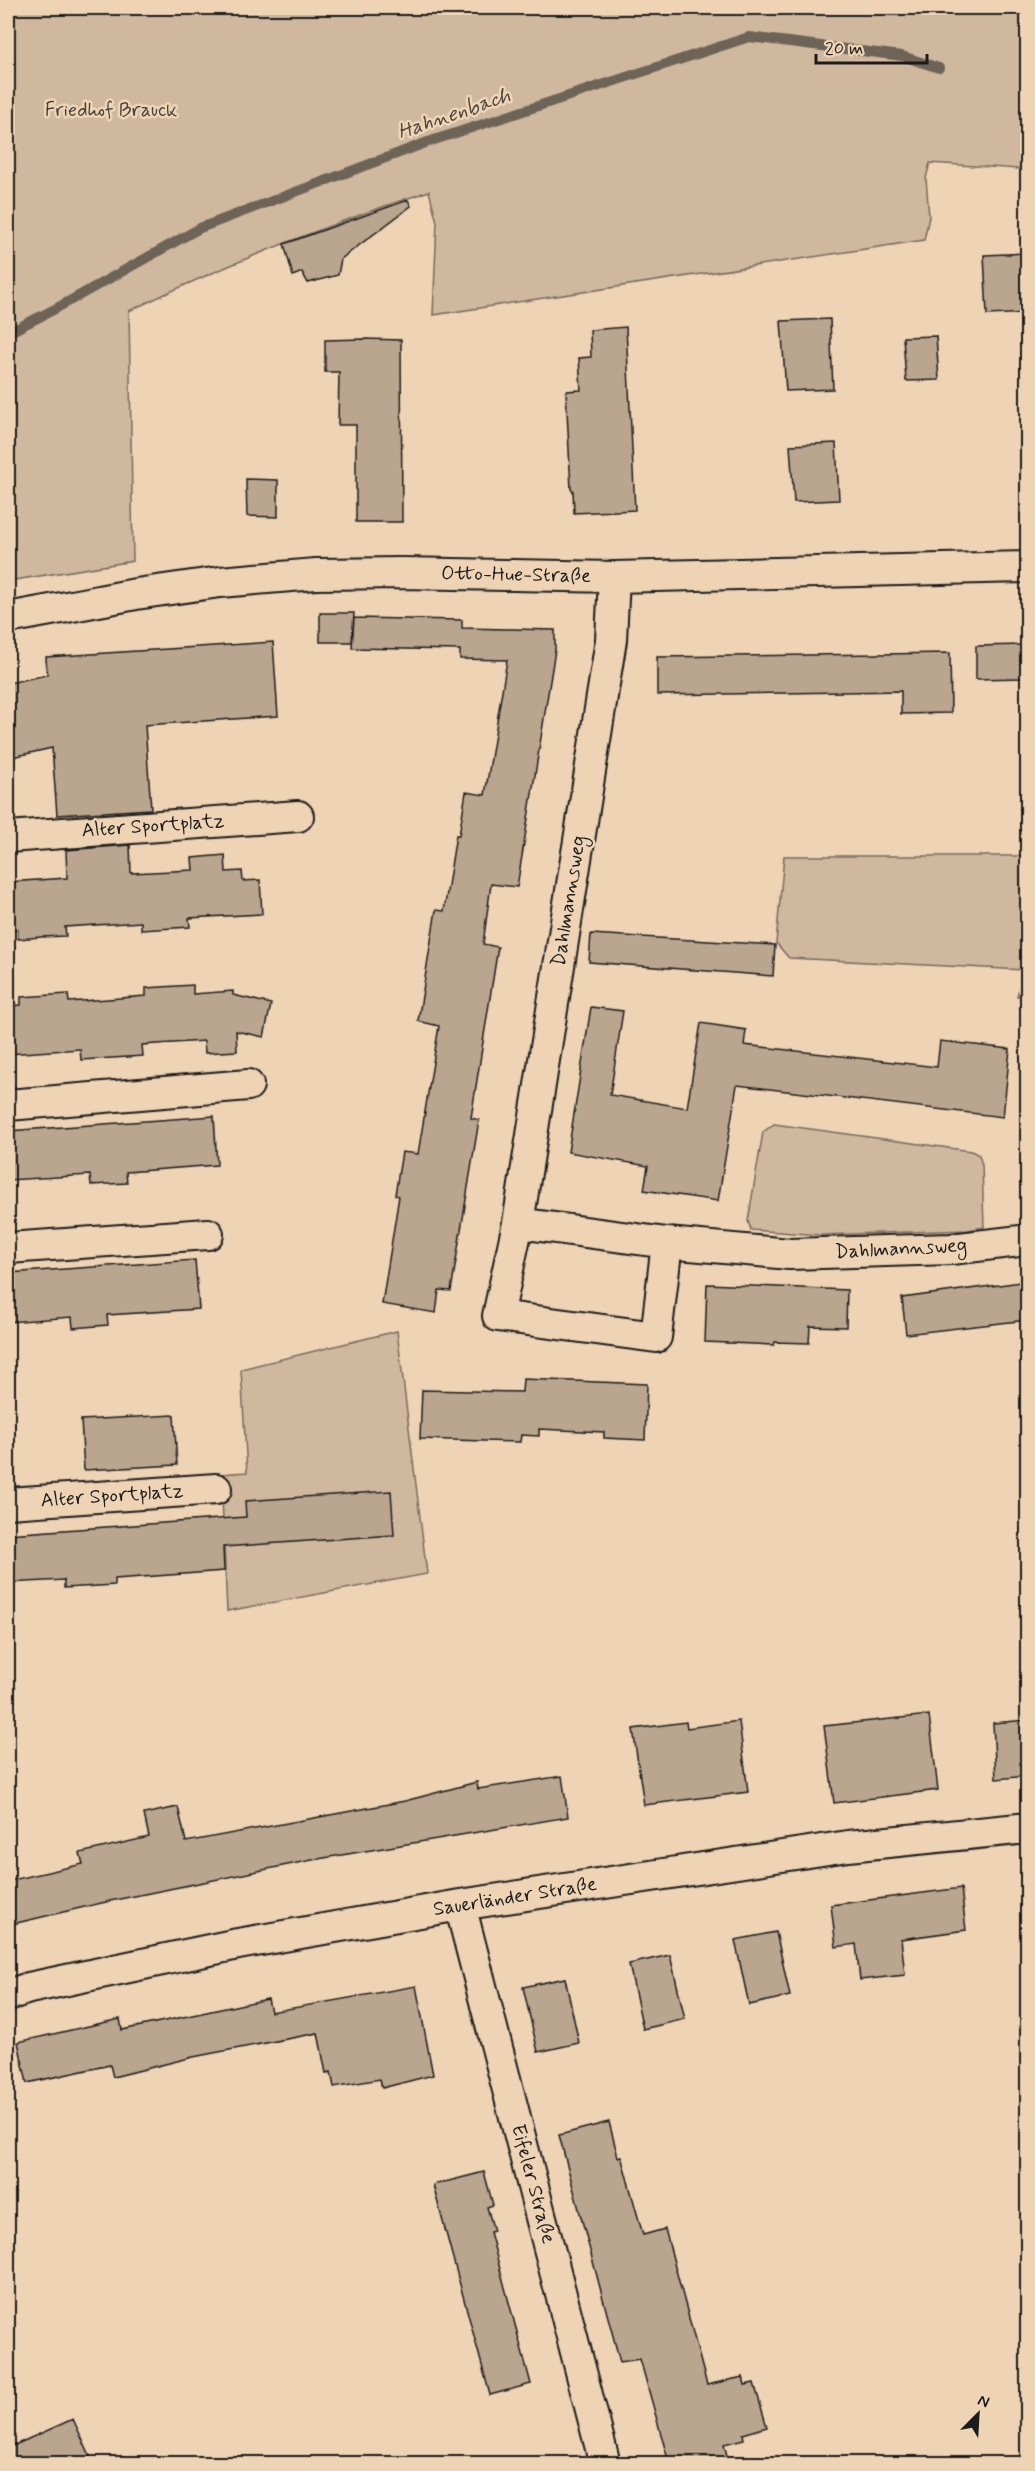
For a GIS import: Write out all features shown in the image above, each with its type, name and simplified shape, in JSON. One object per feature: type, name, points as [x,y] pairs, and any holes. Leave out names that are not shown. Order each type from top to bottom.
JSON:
[{"type":"street","name":"Otto-Hue-Straße","points":[[8,618],[136,594],[220,582],[316,574],[402,573],[614,577],[1028,567]]},
{"type":"street","name":"Dahlmannsweg","points":[[614,577],[611,640],[518,1223],[498,1316],[656,1337],[667,1243]]},
{"type":"street","name":"Alter Sportplatz","points":[[8,837],[298,816]]},
{"type":"street","points":[[8,1105],[248,1085]]},
{"type":"street","name":"Dahlmannsweg","points":[[518,1223],[667,1243],[790,1254],[951,1249],[1028,1240]]},
{"type":"street","points":[[8,1248],[207,1234]]},
{"type":"street","name":"Alter Sportplatz","points":[[8,1503],[216,1489]]},
{"type":"street","name":"Sauerländer Straße","points":[[8,1995],[29,1988],[238,1944],[460,1905],[848,1846],[1028,1828]]},
{"type":"street","name":"Eifeler Straße","points":[[460,1905],[605,2463]]},
{"type":"green space","name":"Friedhof Brauck","points":[[8,8],[1027,8],[1027,149],[1019,169],[930,163],[926,178],[929,217],[924,240],[433,315],[437,222],[429,191],[353,217],[240,261],[129,311],[133,561],[8,581]]},
{"type":"green space","points":[[784,856],[1027,856],[1027,996],[1017,996],[1024,970],[789,958],[776,943]]},
{"type":"green space","points":[[774,1124],[971,1151],[979,1155],[982,1165],[984,1227],[968,1230],[821,1235],[751,1230],[748,1221],[763,1132]]},
{"type":"green space","points":[[397,1331],[427,1574],[227,1611],[221,1474],[247,1472],[241,1369]]},
{"type":"building","points":[[408,200],[411,206],[341,259],[338,275],[308,283],[302,272],[293,276],[284,244]]},
{"type":"building","points":[[1028,253],[1028,313],[987,315],[984,255]]},
{"type":"building","points":[[830,319],[833,389],[786,391],[781,321]]},
{"type":"building","points":[[626,327],[635,510],[574,513],[566,391],[581,390],[579,358],[591,357],[590,330]]},
{"type":"building","points":[[936,336],[939,380],[906,381],[903,337]]},
{"type":"building","points":[[325,340],[401,340],[402,522],[356,522],[356,425],[338,425],[339,372],[325,372]]},
{"type":"building","points":[[836,443],[839,500],[794,502],[790,445]]},
{"type":"building","points":[[246,479],[278,480],[278,517],[247,516]]},
{"type":"building","points":[[320,613],[354,613],[352,642],[320,642]]},
{"type":"building","points":[[354,618],[462,620],[462,628],[555,630],[555,650],[517,887],[491,884],[483,944],[498,947],[471,1118],[479,1120],[451,1291],[439,1290],[436,1313],[382,1304],[399,1196],[395,1195],[402,1152],[418,1154],[439,1026],[418,1021],[436,910],[444,911],[456,835],[459,835],[466,792],[485,795],[507,660],[460,659],[460,650],[352,648]]},
{"type":"building","points":[[273,642],[278,716],[145,725],[151,809],[57,815],[52,748],[8,758],[8,683],[47,675],[46,657]]},
{"type":"building","points":[[1028,645],[1028,678],[976,679],[976,646]]},
{"type":"building","points":[[950,653],[951,713],[901,714],[901,691],[657,695],[657,657]]},
{"type":"building","points":[[130,845],[131,873],[193,870],[192,858],[225,855],[226,872],[242,871],[243,881],[260,880],[262,914],[189,918],[190,927],[141,930],[141,922],[65,927],[66,936],[18,939],[18,930],[8,931],[8,882],[67,878],[66,850]]},
{"type":"building","points":[[591,934],[775,945],[773,976],[589,962]]},
{"type":"building","points":[[193,985],[193,994],[233,991],[233,995],[271,1004],[264,1037],[236,1031],[237,1051],[205,1053],[204,1041],[142,1045],[143,1056],[81,1060],[80,1049],[8,1054],[8,1006],[21,1005],[21,997],[68,994],[69,1002],[146,996],[146,988]]},
{"type":"building","points":[[591,1007],[623,1011],[610,1095],[687,1108],[701,1023],[746,1030],[744,1045],[937,1067],[940,1041],[1010,1049],[1003,1117],[737,1085],[718,1201],[644,1190],[648,1166],[568,1152]]},
{"type":"building","points":[[214,1116],[217,1165],[126,1172],[127,1183],[91,1185],[90,1175],[8,1180],[8,1131]]},
{"type":"building","points":[[195,1260],[199,1309],[107,1315],[108,1325],[73,1328],[72,1317],[8,1322],[8,1273]]},
{"type":"building","points":[[1028,1281],[1028,1320],[906,1334],[902,1298]]},
{"type":"building","points":[[707,1284],[847,1290],[846,1327],[810,1326],[809,1343],[775,1342],[774,1345],[705,1342]]},
{"type":"building","points":[[523,1379],[647,1384],[645,1440],[604,1438],[604,1432],[539,1429],[539,1436],[521,1435],[520,1442],[420,1439],[422,1390],[522,1392]]},
{"type":"building","points":[[174,1415],[177,1465],[84,1470],[81,1420]]},
{"type":"building","points":[[391,1491],[394,1535],[223,1547],[224,1571],[115,1579],[115,1585],[64,1588],[64,1580],[8,1583],[8,1534],[246,1517],[245,1501]]},
{"type":"building","points":[[929,1715],[938,1790],[834,1803],[824,1726]]},
{"type":"building","points":[[1028,1720],[1028,1776],[996,1779],[993,1723]]},
{"type":"building","points":[[739,1721],[748,1792],[644,1805],[633,1729],[686,1722],[687,1728]]},
{"type":"building","points":[[562,1776],[568,1817],[312,1860],[110,1901],[8,1925],[8,1881],[83,1864],[80,1853],[149,1837],[144,1814],[178,1807],[186,1842],[405,1801],[477,1782],[478,1789]]},
{"type":"building","points":[[961,1888],[966,1930],[901,1939],[905,1975],[860,1980],[856,1944],[836,1947],[831,1905]]},
{"type":"building","points":[[776,1932],[790,1996],[749,2005],[735,1940]]},
{"type":"building","points":[[670,1955],[685,2019],[643,2029],[629,1964]]},
{"type":"building","points":[[565,1978],[579,2043],[538,2052],[523,1987]]},
{"type":"building","points":[[416,1986],[433,2075],[382,2088],[380,2079],[334,2087],[331,2072],[326,2073],[318,2033],[193,2057],[113,2077],[110,2065],[27,2083],[18,2042],[120,2019],[122,2030],[268,1999],[271,2012]]},
{"type":"building","points":[[609,2122],[643,2235],[665,2229],[707,2385],[743,2377],[745,2385],[754,2383],[767,2427],[743,2434],[744,2439],[724,2444],[729,2463],[669,2463],[640,2359],[620,2362],[559,2135]]},
{"type":"building","points":[[484,2172],[493,2205],[487,2207],[494,2231],[490,2232],[531,2384],[490,2395],[433,2185]]},
{"type":"building","points":[[73,2419],[93,2463],[8,2463],[8,2448]]},
{"type":"waterway","name":"Hahnenbach","points":[[8,333],[200,228],[428,142],[749,37],[902,56],[939,68]]}]
